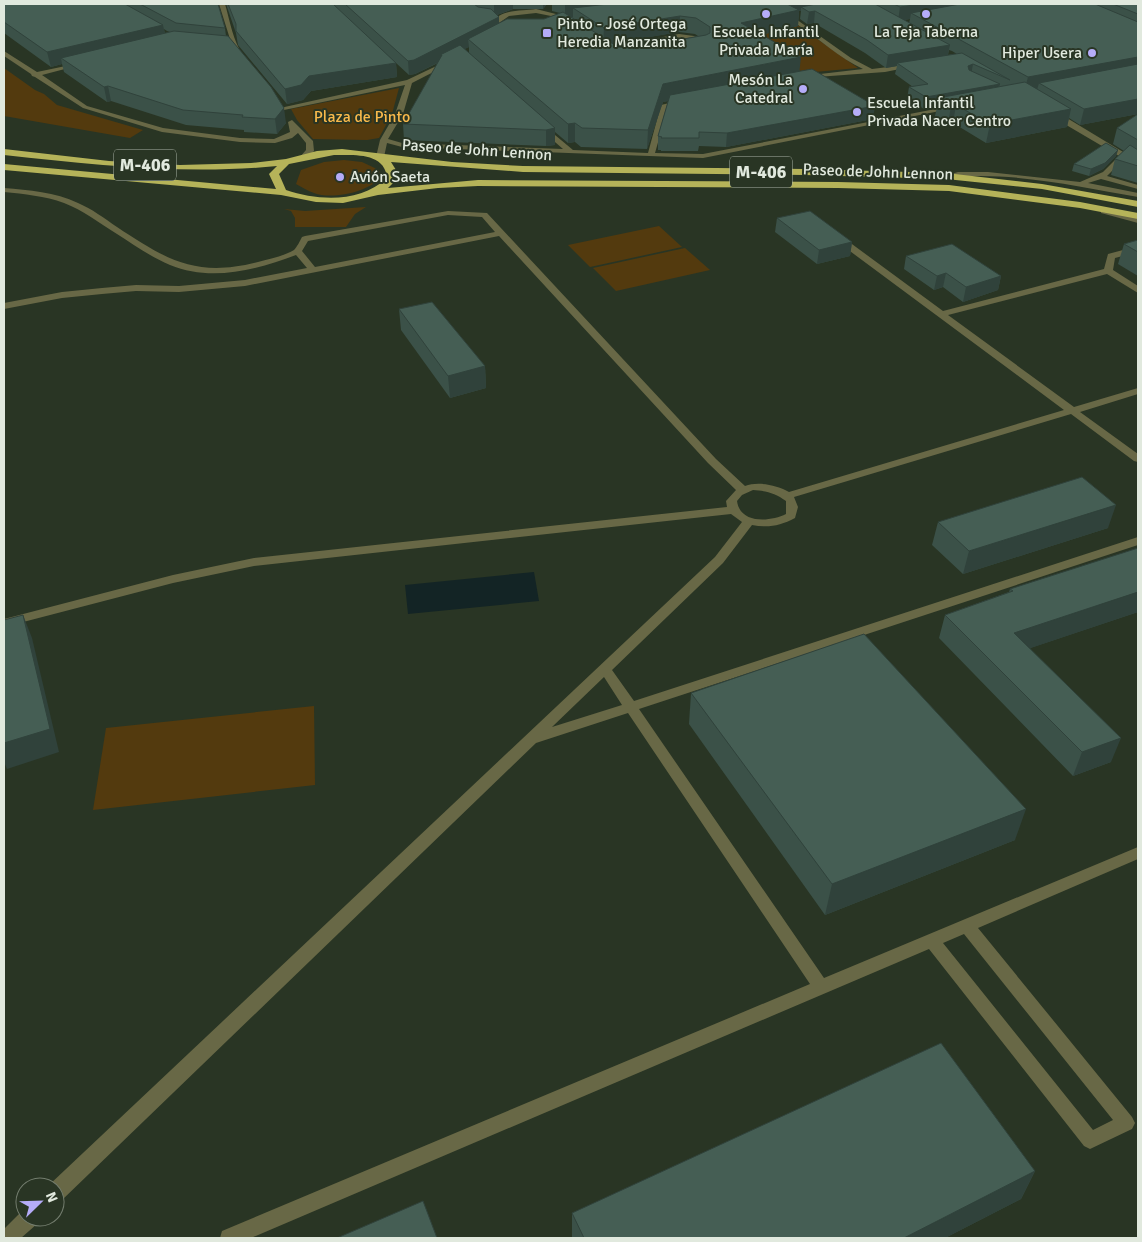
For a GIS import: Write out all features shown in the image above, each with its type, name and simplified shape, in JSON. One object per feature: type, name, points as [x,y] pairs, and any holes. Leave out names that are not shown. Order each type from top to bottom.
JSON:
[{"type":"highway","name":"M-406","points":[[4,152],[62,159],[208,168],[255,166],[286,162],[317,154],[349,152],[381,158]]},
{"type":"highway","name":"Paseo de John Lennon","points":[[381,158],[466,167],[579,171],[835,172],[948,176],[1040,187],[1138,204]]},
{"type":"highway","points":[[376,192],[392,179],[390,165],[381,158]]},
{"type":"highway","points":[[282,192],[274,174],[286,162]]},
{"type":"highway","name":"M-406","points":[[4,167],[282,192],[310,200],[344,200],[376,192]]},
{"type":"highway","name":"Paseo de John Lennon","points":[[376,192],[438,185],[478,183],[838,185],[948,188],[1080,205],[1138,216]]},
{"type":"street","points":[[222,4],[233,40],[233,46],[246,62]]},
{"type":"street","points":[[763,4],[767,8],[790,17],[856,64],[870,70],[883,72],[918,65]]},
{"type":"street","points":[[563,22],[555,29],[538,33],[509,31],[498,26],[493,19],[516,12],[548,10],[558,16],[563,22],[571,24]]},
{"type":"street","points":[[790,17],[800,15]]},
{"type":"street","points":[[501,35],[509,31]]},
{"type":"street","points":[[611,55],[600,47],[679,36],[692,37],[706,44],[704,48],[695,50]]},
{"type":"street","points":[[223,45],[233,46]]},
{"type":"street","points":[[4,53],[34,75],[85,107],[162,130],[240,140],[275,141],[294,133],[293,124]]},
{"type":"street","points":[[284,108],[409,82],[453,60]]},
{"type":"street","points":[[34,75],[82,64]]},
{"type":"street","points":[[794,80],[870,70]]},
{"type":"street","points":[[402,75],[409,82]]},
{"type":"street","points":[[813,76],[821,81]]},
{"type":"street","points":[[381,158],[384,140],[399,114],[409,82]]},
{"type":"street","points":[[277,100],[311,146],[310,151],[304,156]]},
{"type":"street","points":[[651,156],[665,105],[693,100]]},
{"type":"street","points":[[384,140],[402,145],[651,156],[703,156],[882,118],[962,106]]},
{"type":"street","points":[[1047,110],[1138,164]]},
{"type":"street","points":[[535,120],[571,152]]},
{"type":"street","points":[[1077,184],[1103,177],[1110,172],[1124,155]]},
{"type":"street","points":[[948,176],[967,172],[1077,184],[1138,195]]},
{"type":"street","points":[[1110,172],[1138,180]]},
{"type":"street","points":[[1103,177],[1138,188]]},
{"type":"street","points":[[4,190],[56,197],[75,204],[144,248],[174,263],[204,270],[239,269],[271,262],[298,252],[305,239],[448,213],[484,215],[712,461],[742,489]]},
{"type":"street","points":[[1080,205],[1138,221]]},
{"type":"street","points":[[830,232],[1138,459]]},
{"type":"street","points":[[4,306],[62,295],[102,291],[136,288],[179,290],[245,283],[500,233]]},
{"type":"street","points":[[1108,272],[1111,256],[1138,249]]},
{"type":"street","points":[[298,252],[313,270]]},
{"type":"street","points":[[941,314],[1108,272],[1138,290]]},
{"type":"street","points":[[786,496],[1138,391]]},
{"type":"street","points":[[752,487],[771,488],[786,496],[792,500],[794,507],[791,516],[783,522],[776,524],[760,525],[748,522],[741,519],[732,510],[731,501],[735,494],[742,489],[752,487]]},
{"type":"street","points":[[4,623],[173,579],[254,562],[732,510]]},
{"type":"street","points":[[65,1183],[719,560],[748,522]]},
{"type":"street","points":[[531,740],[1138,541]]},
{"type":"street","points":[[605,669],[821,987]]},
{"type":"street","points":[[229,1238],[1138,853]]},
{"type":"street","points":[[932,940],[1090,1140],[1126,1123],[967,926]]},
{"type":"green space","points":[[799,26],[858,68],[804,73],[750,39],[755,36]]},
{"type":"green space","points":[[4,68],[35,90],[44,94],[57,105],[143,130],[130,138],[4,116]]},
{"type":"green space","name":"Plaza de Pinto","points":[[399,88],[392,114],[379,138],[367,140],[313,139],[297,120],[291,109]]},
{"type":"green space","points":[[344,160],[362,162],[379,170],[381,177],[368,187],[350,193],[330,196],[312,192],[296,184],[301,170],[324,162]]},
{"type":"green space","points":[[366,207],[355,214],[346,227],[295,227],[295,218],[291,211],[284,209],[305,211]]},
{"type":"green space","points":[[659,226],[682,247],[590,267],[568,245]]},
{"type":"green space","points":[[685,248],[710,270],[616,291],[593,268]]},
{"type":"green space","points":[[314,706],[315,785],[93,810],[106,728]]},
{"type":"shaded area","points":[[534,572],[539,601],[408,614],[405,585]]},
{"type":"building","points":[[4,4],[125,4],[163,25],[47,52],[4,22]]},
{"type":"building","points":[[140,4],[218,4],[225,28],[176,23]]},
{"type":"building","points":[[228,4],[333,4],[396,63],[309,76],[301,85],[285,89],[236,31],[236,24]]},
{"type":"building","points":[[345,4],[474,4],[478,7],[491,9],[499,17],[414,60],[408,61]]},
{"type":"building","points":[[608,4],[787,4],[799,10],[741,23],[801,57],[663,84],[648,130],[582,128],[575,123],[568,124],[468,39],[507,19],[544,19],[563,12],[618,47],[633,48],[710,33],[710,27],[696,18],[680,16],[604,28],[573,8]]},
{"type":"building","points":[[816,4],[875,4],[950,45],[888,55],[867,40],[815,11],[809,12],[801,7]]},
{"type":"building","points":[[894,4],[921,4],[900,7]]},
{"type":"building","points":[[960,4],[1095,4],[1138,22],[1138,57],[1028,77],[911,13]]},
{"type":"building","points":[[1113,4],[1138,4],[1138,14]]},
{"type":"building","points":[[174,31],[228,36],[271,87],[284,108],[275,119],[183,110],[108,86],[104,87],[61,58]]},
{"type":"building","points":[[460,45],[555,128],[546,130],[403,124],[442,55],[440,55]]},
{"type":"building","points":[[962,53],[1010,80],[973,64],[968,66],[969,70],[1000,84],[926,97],[909,87],[928,84],[897,63]]},
{"type":"building","points":[[1138,64],[1138,99],[1084,109],[1039,83]]},
{"type":"building","points":[[812,69],[875,106],[727,133],[699,132],[699,138],[661,138],[658,136],[670,95]]},
{"type":"building","points":[[1025,82],[1071,109],[990,124],[956,105],[951,106],[938,98]]},
{"type":"building","points":[[1138,114],[1138,140],[1117,128]]},
{"type":"building","points":[[1106,143],[1118,150],[1105,163],[1091,169],[1074,164]]},
{"type":"building","points":[[1130,145],[1138,150],[1138,166],[1115,159]]},
{"type":"building","points":[[810,211],[852,242],[819,250],[777,218]]},
{"type":"building","points":[[1138,240],[1138,252],[1124,244]]},
{"type":"building","points":[[952,244],[1001,276],[966,287],[946,273],[937,276],[906,256]]},
{"type":"building","points":[[432,302],[485,366],[448,376],[399,309]]},
{"type":"building","points":[[1082,477],[1116,505],[969,551],[938,522]]},
{"type":"building","points":[[1138,548],[1138,592],[1014,633],[1121,738],[1082,752],[945,615],[1013,591],[1010,589]]},
{"type":"building","points":[[23,615],[50,729],[4,743],[4,620]]},
{"type":"building","points":[[864,634],[1026,809],[832,884],[691,693]]},
{"type":"building","points":[[941,1043],[1035,1171],[904,1238],[584,1238],[572,1213]]},
{"type":"building","points":[[423,1201],[437,1238],[337,1238]]},
{"type":"place","name":"Escuela Infantil Privada María","points":[[766,14]]},
{"type":"place","name":"La Teja Taberna","points":[[926,14]]},
{"type":"place","name":"Pinto - José Ortega Heredia Manzanita","points":[[547,33]]},
{"type":"place","name":"Hiper Usera","points":[[1092,53]]},
{"type":"place","name":"Mesón La Catedral","points":[[803,89]]},
{"type":"place","name":"Escuela Infantil Privada Nacer Centro","points":[[857,112]]},
{"type":"place","name":"Avión Saeta","points":[[340,177]]}]
